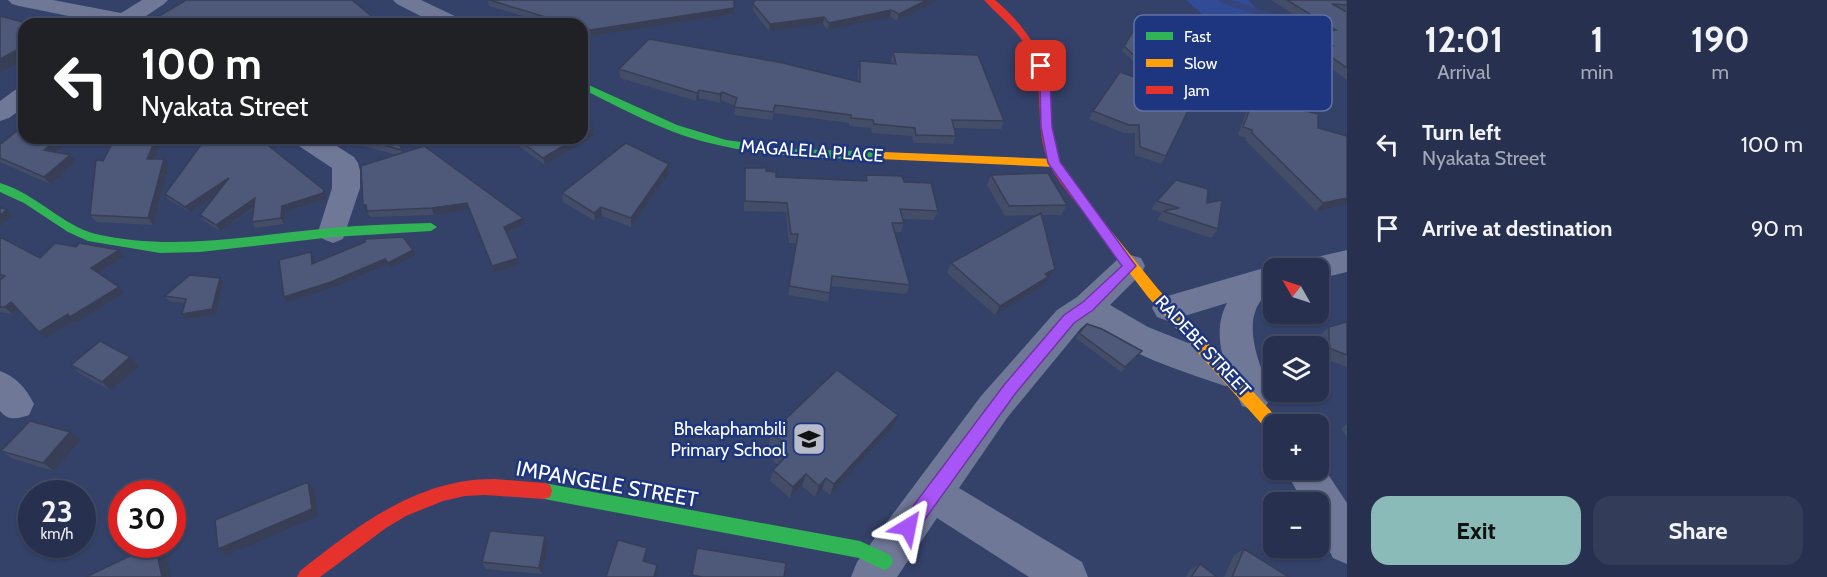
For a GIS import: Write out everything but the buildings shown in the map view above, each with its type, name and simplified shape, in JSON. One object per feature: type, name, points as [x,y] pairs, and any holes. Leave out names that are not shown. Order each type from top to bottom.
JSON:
[{"type":"street","points":[[19,0],[103,18]]},
{"type":"street","points":[[128,18],[157,0]]},
{"type":"street","points":[[404,0],[441,18]]},
{"type":"street","points":[[989,0],[1008,14],[1026,33],[1038,53],[1045,80],[1047,127],[1054,163]]},
{"type":"street","name":"MAGALELA PLACE","points":[[588,88],[665,123],[701,137],[731,145],[771,150],[874,156],[1054,163]]},
{"type":"street","points":[[0,112],[18,99]]},
{"type":"street","points":[[314,144],[344,163],[347,169],[345,191],[333,232]]},
{"type":"street","name":"RADEBE STREET","points":[[1054,163],[1130,266],[1264,414]]},
{"type":"street","points":[[0,187],[28,200],[72,229],[92,238],[160,248],[200,247],[333,232],[431,227]]},
{"type":"street","points":[[1329,265],[1347,261]]},
{"type":"street","points":[[878,569],[994,407],[1069,319],[1088,306],[1130,266]]},
{"type":"street","points":[[1168,308],[1263,281]]},
{"type":"street","points":[[1263,283],[1246,294],[1236,316],[1234,332],[1237,349],[1265,414]]},
{"type":"street","points":[[1088,306],[1101,317],[1134,334],[1225,372]]},
{"type":"street","points":[[1311,480],[1343,532],[1347,544]]},
{"type":"street","name":"IMPANGELE STREET","points":[[306,577],[369,530],[425,500],[465,488],[500,487],[546,491],[860,550],[878,569]]},
{"type":"street","points":[[932,493],[1067,577]]},
{"type":"shaded area","points":[[1186,0],[1248,0],[1263,15],[1203,15]]},
{"type":"waterway","points":[[1222,0],[1267,15]]},
{"type":"traffic: fast","points":[[588,88],[642,115],[704,138],[748,147],[793,152],[883,156]]},
{"type":"traffic: fast","points":[[0,187],[28,200],[72,229],[92,238],[160,248],[200,247],[333,232],[431,227]]},
{"type":"traffic: fast","points":[[544,491],[860,550],[884,561]]},
{"type":"traffic: slow","points":[[883,156],[1054,163]]},
{"type":"traffic: slow","points":[[1087,209],[1153,293],[1263,414]]},
{"type":"traffic: jam","points":[[989,0],[1013,21],[1030,43],[1043,84],[1047,135],[1052,156],[1063,177],[1087,209]]},
{"type":"traffic: jam","points":[[306,577],[380,522],[421,500],[475,487],[544,491]]},
{"type":"place","name":"Bhekaphambili Primary School","points":[[809,439]]},
{"type":"route","points":[[908,527],[1009,389],[1069,319],[1088,306],[1130,266],[1115,249],[1054,163],[1047,127],[1045,80],[1041,66]]}]
